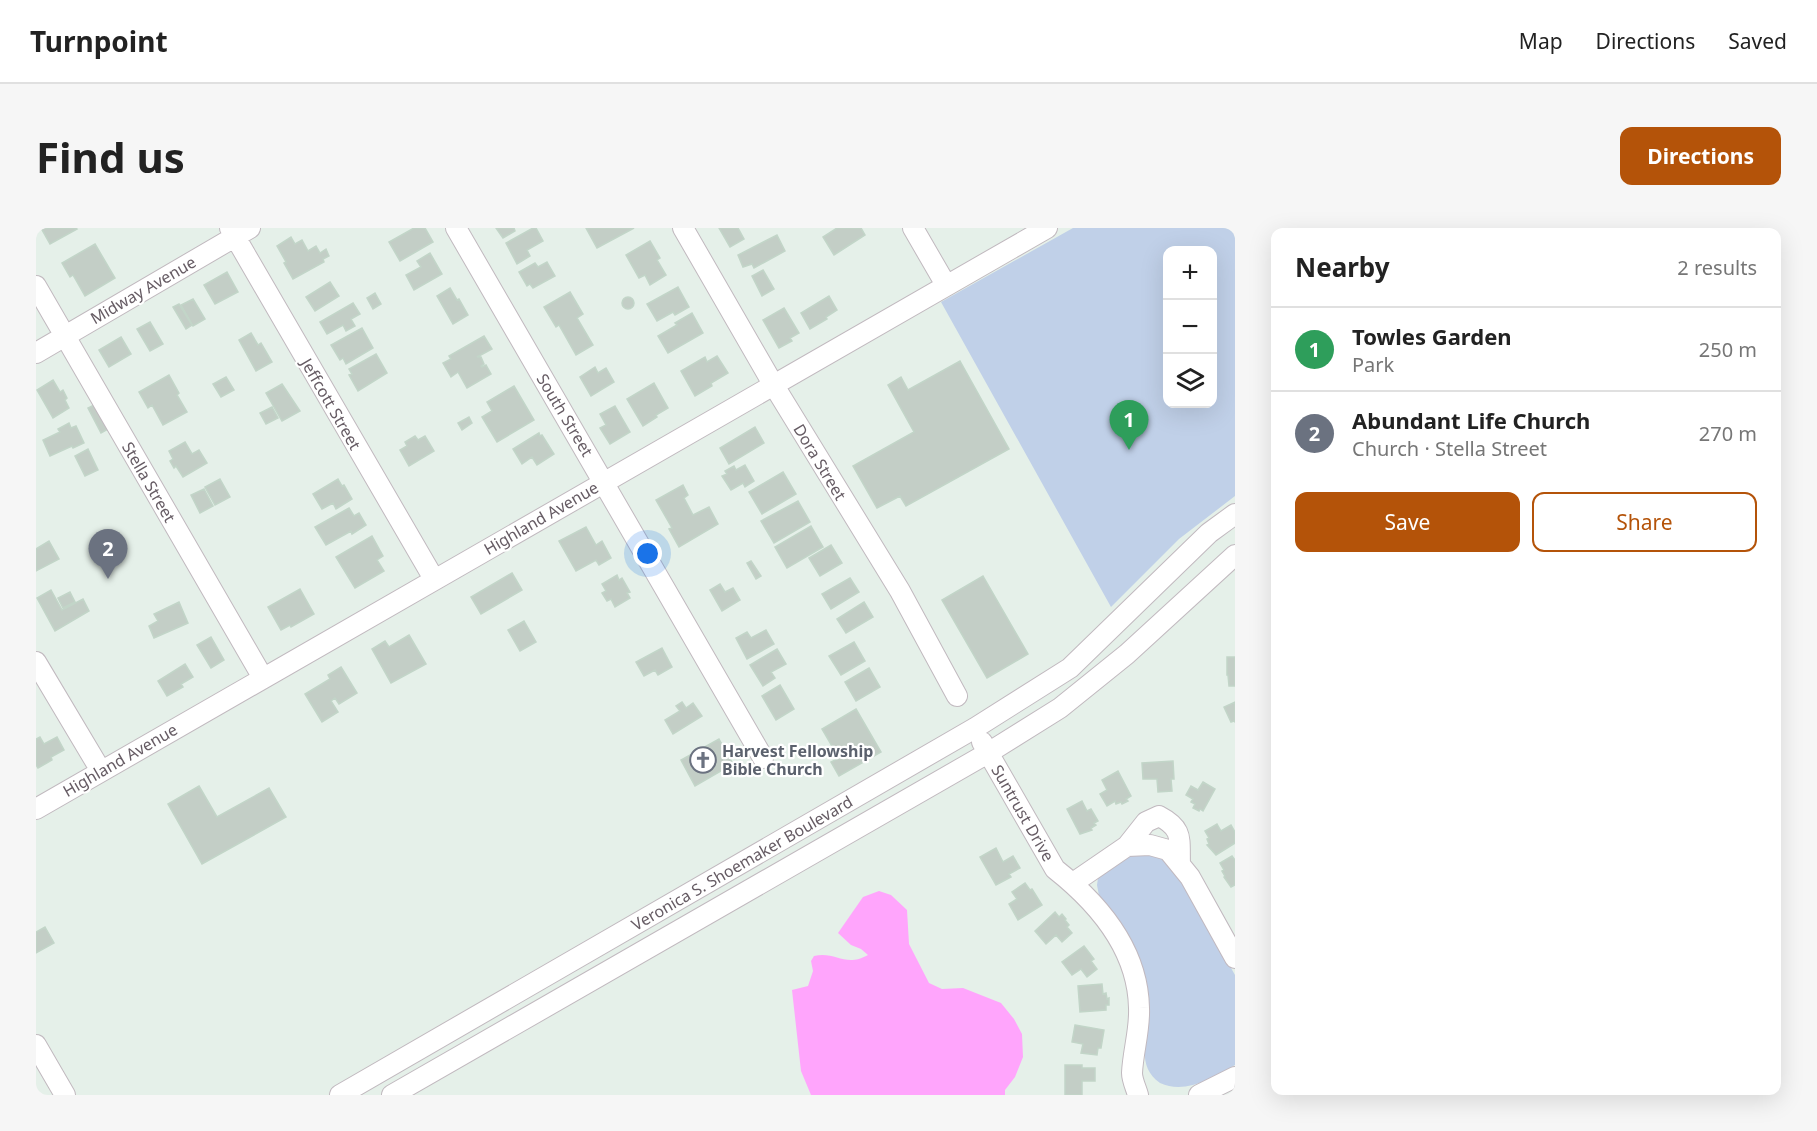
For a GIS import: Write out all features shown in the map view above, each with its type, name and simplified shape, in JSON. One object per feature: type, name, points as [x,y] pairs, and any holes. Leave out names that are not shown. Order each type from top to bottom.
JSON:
[{"type":"street","name":"South Street","points":[[456,228],[763,758]]},
{"type":"street","name":"Dora Street","points":[[683,228],[850,513],[900,591],[957,696]]},
{"type":"street","points":[[913,228],[946,285]]},
{"type":"street","name":"Highland Avenue","points":[[36,808],[1047,228]]},
{"type":"street","name":"Midway Avenue","points":[[36,352],[238,231]]},
{"type":"street","name":"Jeffcott Street","points":[[238,231],[434,579]]},
{"type":"street","name":"Stella Street","points":[[36,286],[264,678]]},
{"type":"street","name":"Veronica S. Shoemaker Boulevard","points":[[340,1095],[975,728],[1070,668],[1209,533],[1235,514]]},
{"type":"street","name":"Veronica S. Shoemaker Boulevard","points":[[392,1095],[988,753],[1060,708],[1127,654],[1235,555]]},
{"type":"street","points":[[36,662],[101,771]]},
{"type":"street","points":[[975,728],[988,753]]},
{"type":"street","name":"Suntrust Drive","points":[[988,753],[1050,862],[1101,913],[1118,936],[1128,956],[1136,982],[1139,1008],[1132,1075],[1138,1095]]},
{"type":"street","points":[[1073,883],[1127,846],[1146,822],[1159,816],[1171,823],[1178,832],[1180,864]]},
{"type":"street","points":[[1127,846],[1150,845],[1168,850],[1190,877],[1235,958]]},
{"type":"street","points":[[36,1045],[65,1095]]},
{"type":"street","points":[[1199,1095],[1235,1077]]},
{"type":"shaded area","points":[[1073,228],[1235,228],[1235,496],[1179,539],[1111,607],[941,302]]},
{"type":"shaded area","points":[[1132,853],[1154,853],[1172,864],[1235,975],[1235,1065],[1208,1080],[1189,1086],[1169,1086],[1160,1083],[1147,1067],[1145,1048],[1149,1006],[1141,963],[1126,932],[1099,896],[1098,878]]},
{"type":"shaded area","points":[[879,891],[891,895],[907,910],[909,944],[929,983],[942,989],[963,988],[1001,1003],[1014,1019],[1022,1034],[1023,1057],[1015,1077],[1005,1090],[1005,1095],[811,1095],[801,1071],[792,990],[808,986],[813,971],[811,961],[814,956],[822,955],[853,960],[868,955],[851,945],[838,933],[863,897]]},
{"type":"building","points":[[41,228],[76,228],[77,229],[50,244]]},
{"type":"building","points":[[414,228],[425,228],[433,242],[400,261],[389,242]]},
{"type":"building","points":[[496,228],[514,228],[515,231],[503,238]]},
{"type":"building","points":[[536,228],[543,241],[527,250],[530,256],[517,264],[506,243]]},
{"type":"building","points":[[586,228],[634,228],[597,248]]},
{"type":"building","points":[[719,228],[738,228],[744,239],[730,247]]},
{"type":"building","points":[[837,228],[861,228],[865,235],[834,255],[823,237]]},
{"type":"building","points":[[777,235],[785,251],[754,268],[752,264],[743,267],[738,255]]},
{"type":"building","points":[[291,237],[295,244],[302,240],[308,251],[316,246],[320,253],[326,249],[329,256],[323,259],[324,262],[293,279],[277,246]]},
{"type":"building","points":[[650,241],[660,258],[657,260],[666,275],[650,285],[645,275],[639,278],[626,255]]},
{"type":"building","points":[[95,244],[115,278],[85,296],[73,275],[70,277],[62,263]]},
{"type":"building","points":[[430,253],[442,274],[414,290],[406,275],[421,267],[417,261]]},
{"type":"building","points":[[547,262],[555,276],[533,288],[530,284],[527,286],[519,272],[535,263],[538,267]]},
{"type":"building","points":[[763,270],[774,289],[762,296],[752,276]]},
{"type":"building","points":[[227,272],[238,292],[215,304],[204,285]]},
{"type":"building","points":[[330,282],[339,296],[315,311],[306,297]]},
{"type":"building","points":[[678,287],[689,307],[675,315],[673,312],[657,321],[647,304]]},
{"type":"building","points":[[450,288],[468,315],[453,324],[437,296]]},
{"type":"building","points":[[570,292],[583,314],[577,318],[593,345],[576,355],[559,325],[556,327],[544,307]]},
{"type":"building","points":[[375,293],[381,304],[373,309],[367,298]]},
{"type":"building","points":[[829,296],[837,310],[810,329],[801,313]]},
{"type":"building","points":[[628,297],[634,303],[628,309],[622,303]]},
{"type":"building","points":[[193,299],[205,319],[193,326],[181,305]]},
{"type":"building","points":[[353,303],[360,314],[351,319],[355,326],[346,331],[343,325],[327,334],[320,322]]},
{"type":"building","points":[[179,304],[192,325],[186,329],[173,307]]},
{"type":"building","points":[[784,308],[799,333],[790,338],[792,341],[779,348],[763,320]]},
{"type":"building","points":[[692,313],[703,333],[668,353],[658,336]]},
{"type":"building","points":[[150,322],[163,344],[150,351],[137,329]]},
{"type":"building","points":[[362,328],[373,348],[346,364],[343,358],[340,360],[331,345]]},
{"type":"building","points":[[251,333],[258,345],[261,343],[272,362],[256,371],[239,340]]},
{"type":"building","points":[[484,336],[492,349],[477,357],[481,357],[484,364],[481,366],[486,365],[491,374],[467,388],[458,372],[451,377],[443,363],[451,359],[449,356]]},
{"type":"building","points":[[121,337],[131,354],[109,367],[99,350]]},
{"type":"building","points":[[376,354],[387,373],[358,391],[349,375],[352,374],[349,369]]},
{"type":"building","points":[[717,356],[728,373],[695,396],[681,371],[705,357],[707,362]]},
{"type":"building","points":[[960,361],[1009,449],[906,506],[900,496],[877,508],[853,466],[914,432],[888,385],[901,377],[908,390]]},
{"type":"building","points":[[595,367],[598,373],[606,368],[614,382],[591,396],[580,377]]},
{"type":"building","points":[[169,375],[187,412],[163,425],[152,405],[148,408],[139,392]]},
{"type":"building","points":[[226,377],[234,390],[221,397],[213,384]]},
{"type":"building","points":[[53,380],[60,392],[63,390],[69,408],[53,418],[37,390]]},
{"type":"building","points":[[654,383],[668,408],[643,426],[627,399]]},
{"type":"building","points":[[282,384],[300,411],[282,421],[266,393]]},
{"type":"building","points":[[514,386],[534,420],[497,442],[482,417],[492,411],[487,402]]},
{"type":"building","points":[[98,403],[110,428],[101,433],[88,408]]},
{"type":"building","points":[[615,406],[630,432],[610,444],[600,428],[606,425],[600,414]]},
{"type":"building","points":[[272,407],[278,418],[266,424],[260,413]]},
{"type":"building","points":[[469,417],[472,423],[462,430],[458,423]]},
{"type":"building","points":[[69,423],[71,428],[76,426],[84,443],[50,456],[43,440],[60,432],[58,429]]},
{"type":"building","points":[[755,427],[764,443],[729,464],[720,448]]},
{"type":"building","points":[[539,433],[554,454],[537,465],[532,457],[522,464],[513,449]]},
{"type":"building","points":[[415,436],[418,440],[425,436],[434,451],[409,466],[400,450],[407,446],[405,442]]},
{"type":"building","points":[[185,442],[192,454],[199,450],[207,463],[183,477],[170,461],[173,459],[169,451]]},
{"type":"building","points":[[88,449],[98,470],[85,476],[75,456]]},
{"type":"building","points":[[745,465],[754,481],[745,487],[743,483],[731,490],[722,476],[727,474],[725,471],[734,466],[736,470]]},
{"type":"building","points":[[783,472],[796,494],[762,514],[749,492]]},
{"type":"building","points":[[220,479],[230,497],[215,505],[205,487]]},
{"type":"building","points":[[338,479],[352,499],[336,509],[333,503],[322,509],[313,494]]},
{"type":"building","points":[[683,485],[688,495],[684,498],[693,515],[709,507],[718,524],[679,547],[669,529],[672,528],[656,500]]},
{"type":"building","points":[[204,489],[213,506],[200,513],[191,495]]},
{"type":"building","points":[[798,501],[810,522],[774,543],[761,521]]},
{"type":"building","points":[[349,508],[354,516],[359,513],[366,525],[326,545],[315,527]]},
{"type":"building","points":[[811,526],[823,547],[787,568],[775,547]]},
{"type":"building","points":[[586,527],[596,545],[602,541],[611,558],[599,565],[596,560],[576,571],[559,541]]},
{"type":"building","points":[[372,536],[383,556],[377,560],[384,571],[355,588],[336,557]]},
{"type":"building","points":[[49,541],[59,559],[36,571],[36,549]]},
{"type":"building","points":[[831,545],[842,563],[820,576],[809,558]]},
{"type":"building","points":[[751,561],[761,576],[756,579],[747,563]]},
{"type":"building","points":[[512,573],[522,590],[481,614],[471,597]]},
{"type":"building","points":[[617,575],[619,580],[622,578],[630,592],[627,593],[630,598],[615,607],[611,599],[607,601],[602,593],[606,591],[602,584]]},
{"type":"building","points":[[983,576],[1028,654],[987,678],[942,600]]},
{"type":"building","points":[[850,578],[859,592],[831,609],[822,594]]},
{"type":"building","points":[[720,584],[725,592],[733,588],[740,600],[722,611],[710,590]]},
{"type":"building","points":[[300,589],[314,614],[281,630],[268,607]]},
{"type":"building","points":[[51,590],[62,610],[83,599],[89,611],[55,631],[37,598]]},
{"type":"building","points":[[70,592],[75,602],[63,608],[58,598]]},
{"type":"building","points":[[179,602],[188,623],[154,638],[149,626],[158,621],[154,614]]},
{"type":"building","points":[[864,602],[873,617],[846,633],[837,619]]},
{"type":"building","points":[[524,621],[536,642],[520,651],[508,630]]},
{"type":"building","points":[[766,630],[774,644],[747,659],[736,638],[747,632],[751,638]]},
{"type":"building","points":[[409,635],[426,664],[391,683],[372,649],[385,641],[389,647]]},
{"type":"building","points":[[211,637],[224,660],[211,668],[197,645]]},
{"type":"building","points":[[854,642],[865,661],[841,675],[829,656]]},
{"type":"building","points":[[662,648],[672,667],[658,675],[655,670],[644,676],[636,662]]},
{"type":"building","points":[[777,649],[786,664],[771,672],[775,678],[763,686],[750,665]]},
{"type":"building","points":[[1227,657],[1235,657],[1235,686],[1229,686]]},
{"type":"building","points":[[185,664],[193,677],[181,684],[183,687],[167,696],[158,681]]},
{"type":"building","points":[[341,667],[357,693],[339,704],[335,698],[331,701],[338,712],[322,722],[305,694],[330,679],[328,675]]},
{"type":"building","points":[[869,668],[880,687],[856,701],[845,682]]},
{"type":"building","points":[[780,685],[794,709],[776,720],[762,696]]},
{"type":"building","points":[[682,702],[686,708],[693,703],[702,716],[673,734],[665,720],[680,711],[676,706]]},
{"type":"building","points":[[1235,702],[1235,722],[1231,722],[1224,707]]},
{"type":"building","points":[[856,709],[881,752],[839,776],[831,762],[839,758],[822,729]]},
{"type":"building","points":[[40,737],[44,744],[57,737],[64,750],[38,768],[36,739]]},
{"type":"building","points":[[719,739],[733,764],[695,786],[681,760]]},
{"type":"building","points":[[1173,761],[1172,791],[1158,792],[1157,779],[1143,779],[1142,763]]},
{"type":"building","points":[[1118,771],[1131,796],[1122,804],[1121,802],[1116,804],[1115,801],[1107,806],[1100,794],[1107,790],[1102,780]]},
{"type":"building","points":[[1203,782],[1215,789],[1203,811],[1200,809],[1199,811],[1193,808],[1195,804],[1191,802],[1193,799],[1186,795],[1191,786],[1198,790]]},
{"type":"building","points":[[199,786],[217,817],[269,788],[286,817],[202,864],[168,804]]},
{"type":"building","points":[[1082,801],[1087,811],[1091,809],[1098,821],[1094,823],[1096,825],[1091,828],[1092,830],[1080,834],[1067,809]]},
{"type":"building","points":[[1217,824],[1221,831],[1231,825],[1235,832],[1235,843],[1216,855],[1207,845],[1209,838],[1205,831]]},
{"type":"building","points":[[996,848],[1003,862],[1013,856],[1020,868],[1009,874],[1011,877],[996,885],[980,857]]},
{"type":"building","points":[[1232,856],[1235,860],[1235,885],[1231,887],[1224,877],[1222,871],[1224,870],[1220,863]]},
{"type":"building","points":[[1025,883],[1030,890],[1032,889],[1042,905],[1018,920],[1009,904],[1017,899],[1012,892]]},
{"type":"building","points":[[1055,912],[1059,917],[1062,914],[1072,933],[1062,942],[1056,935],[1046,944],[1035,931]]},
{"type":"building","points":[[45,927],[54,943],[36,953],[36,932]]},
{"type":"building","points":[[1084,946],[1094,959],[1091,961],[1097,969],[1087,977],[1081,969],[1072,975],[1062,962]]},
{"type":"building","points":[[1102,984],[1103,994],[1106,993],[1107,999],[1109,998],[1106,1010],[1080,1012],[1078,986]]},
{"type":"building","points":[[1075,1025],[1104,1030],[1101,1048],[1098,1048],[1097,1055],[1081,1053],[1083,1044],[1072,1042]]},
{"type":"building","points":[[1065,1065],[1095,1068],[1095,1081],[1082,1081],[1082,1095],[1065,1095]]},
{"type":"place","name":"Towles Garden","points":[[1129,450]]},
{"type":"place","name":"Abundant Life Church","points":[[108,579]]},
{"type":"place","name":"Harvest Fellowship Bible Church","points":[[703,760]]}]
